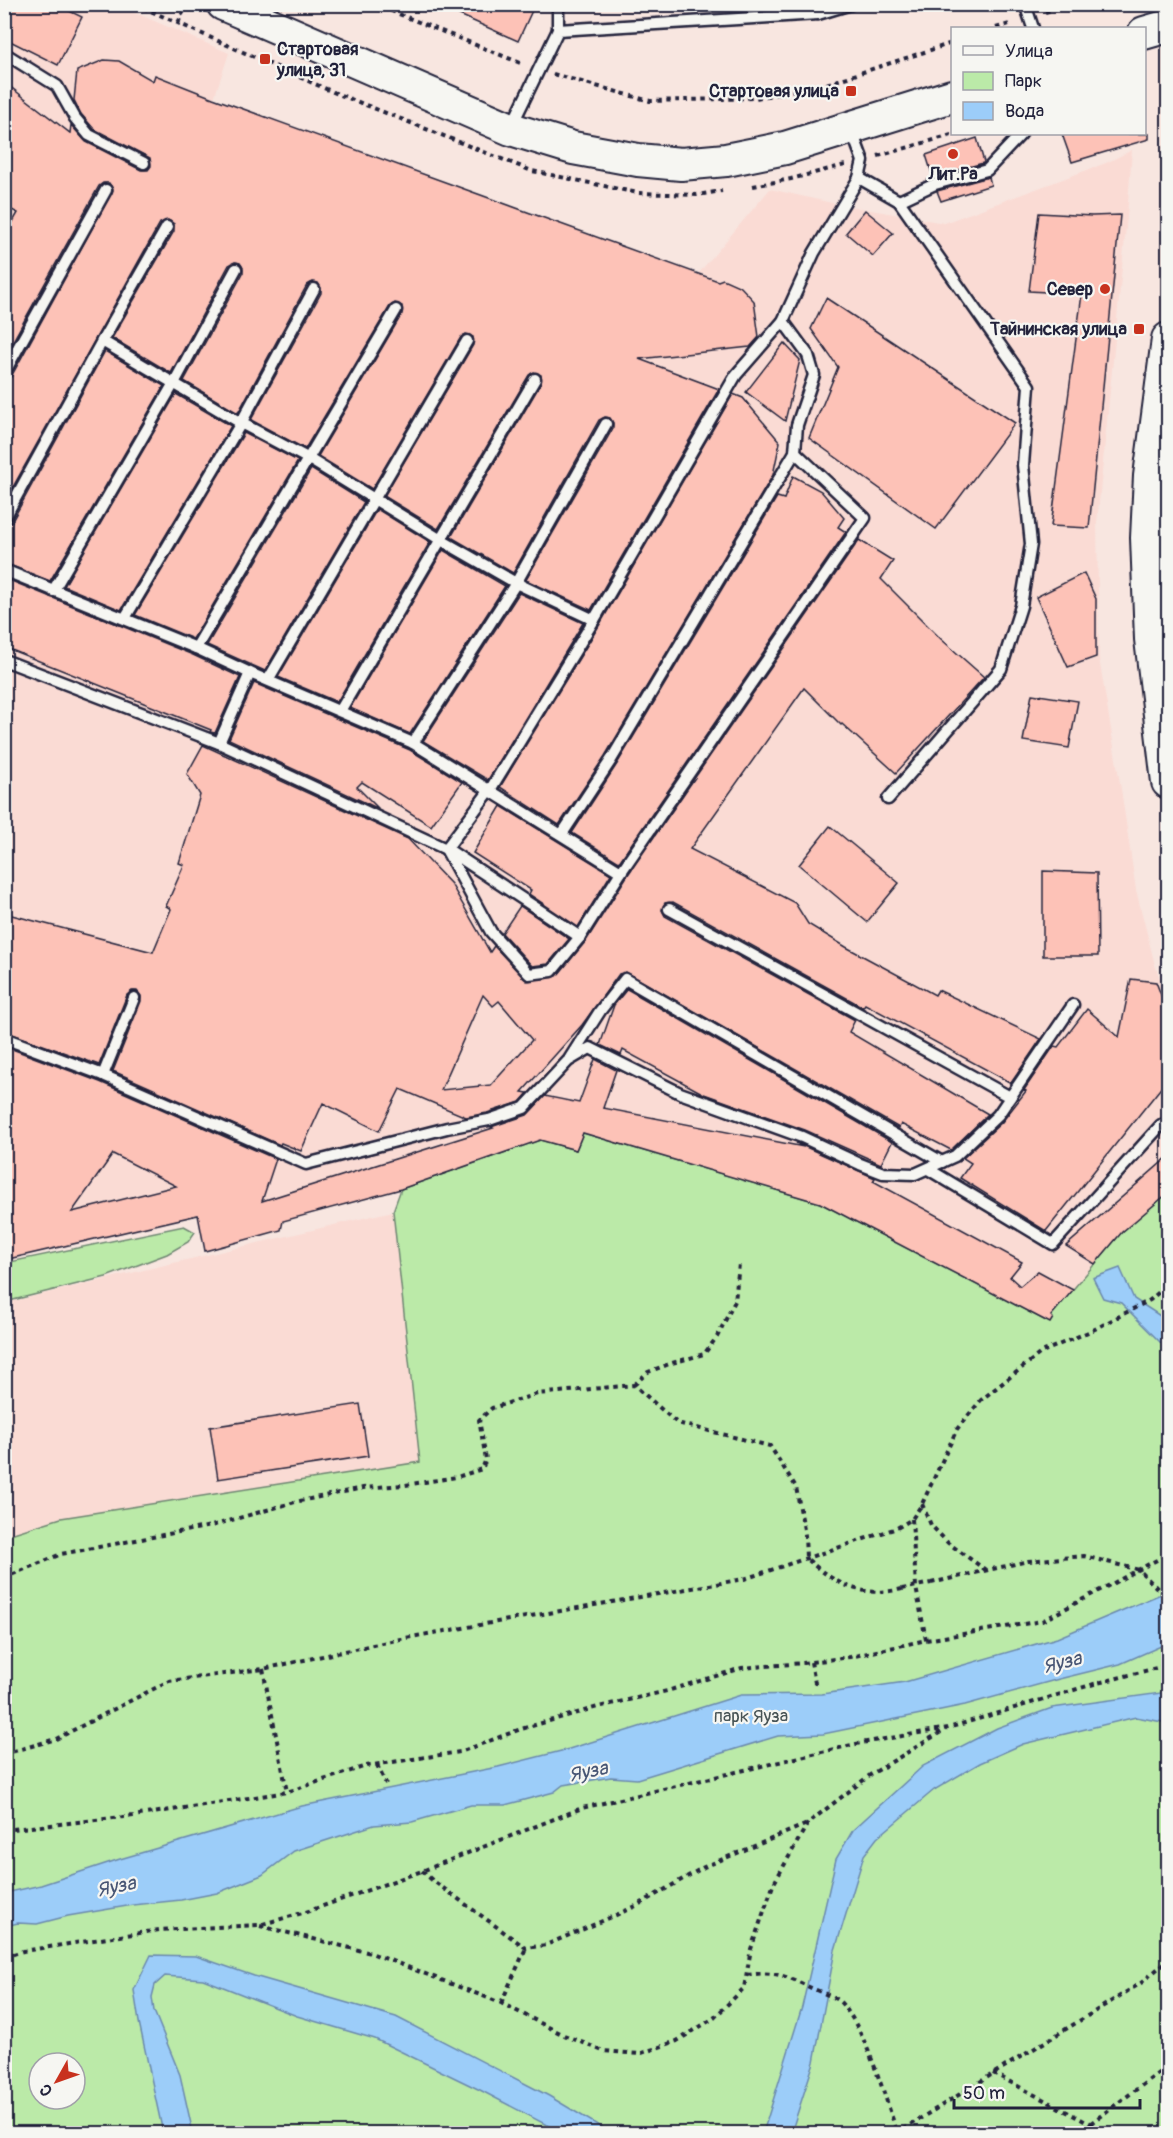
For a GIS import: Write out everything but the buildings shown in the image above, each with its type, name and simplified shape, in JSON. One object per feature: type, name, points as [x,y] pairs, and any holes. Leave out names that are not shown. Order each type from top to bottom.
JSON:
[{"type":"street","points":[[223,4],[511,129],[573,148],[638,160],[681,164],[726,160],[785,148],[951,96]]},
{"type":"street","points":[[1146,32],[1168,26]]},
{"type":"street","points":[[1168,339],[1150,476],[1147,538],[1154,592],[1151,639],[1168,774]]},
{"type":"lane","points":[[511,129],[558,30],[558,4]]},
{"type":"lane","points":[[558,30],[818,9],[851,4]]},
{"type":"lane","points":[[1025,4],[1033,27]]},
{"type":"lane","points":[[4,53],[57,86],[75,118],[89,135],[144,163]]},
{"type":"lane","points":[[446,849],[490,790],[594,621],[736,375],[783,321],[814,253],[860,178],[863,161],[851,129]]},
{"type":"lane","points":[[899,201],[935,184],[987,170],[1020,135]]},
{"type":"lane","points":[[860,178],[899,201],[1029,386],[1023,465],[1031,544],[1020,606],[1001,669],[888,799]]},
{"type":"lane","points":[[4,373],[106,189]]},
{"type":"lane","points":[[4,519],[167,227]]},
{"type":"lane","points":[[53,591],[174,383],[237,269]]},
{"type":"lane","points":[[125,618],[241,423],[314,289]]},
{"type":"lane","points":[[196,648],[396,310]]},
{"type":"lane","points":[[562,834],[610,760],[795,453],[797,425],[814,375],[808,354],[783,321]]},
{"type":"lane","points":[[102,341],[241,423],[309,459],[516,583],[594,621]]},
{"type":"lane","points":[[268,680],[467,341]]},
{"type":"lane","points":[[340,711],[535,379]]},
{"type":"lane","points":[[413,743],[516,583],[606,424]]},
{"type":"lane","points":[[446,849],[491,932],[529,974],[552,971],[579,937],[621,872],[865,518],[795,453]]},
{"type":"lane","points":[[4,570],[196,648],[413,743],[621,872]]},
{"type":"lane","points":[[4,660],[219,743],[446,849],[579,937]]},
{"type":"lane","points":[[219,743],[250,673]]},
{"type":"lane","points":[[669,909],[1010,1097]]},
{"type":"lane","points":[[4,1038],[103,1075],[306,1164],[447,1128],[489,1120],[524,1108],[568,1061],[600,1011],[625,980],[942,1162]]},
{"type":"lane","points":[[103,1075],[134,998]]},
{"type":"lane","points":[[568,1061],[590,1048],[680,1093],[802,1137],[883,1173],[915,1174],[955,1156],[998,1115],[1073,1005]]},
{"type":"lane","points":[[928,1169],[1053,1244],[1161,1125]]},
{"type":"path","points":[[178,23],[187,4]]},
{"type":"path","points":[[374,4],[539,70],[650,101],[756,98],[820,86],[951,43]]},
{"type":"path","points":[[4,1578],[61,1554],[211,1526],[295,1502],[363,1488],[405,1485],[457,1477],[482,1469],[486,1459],[479,1420],[492,1408],[537,1394],[634,1385],[648,1372],[704,1354],[717,1336],[735,1301],[739,1264]]},
{"type":"path","points":[[4,1754],[56,1740],[169,1680],[263,1669],[405,1638],[744,1579],[897,1528],[912,1519],[922,1504],[957,1428],[981,1400],[1042,1352],[1095,1329],[1150,1300],[1168,1284]]},
{"type":"path","points":[[634,1385],[677,1423],[770,1446],[796,1487],[805,1535],[806,1558],[826,1576],[856,1591],[888,1592],[1028,1561],[1084,1556],[1139,1570],[1168,1599]]},
{"type":"path","points":[[922,1504],[931,1525],[948,1544],[987,1571]]},
{"type":"path","points":[[912,1519],[916,1587],[926,1640]]},
{"type":"path","points":[[4,1830],[133,1816],[287,1792],[366,1766],[460,1752],[521,1729],[598,1707],[667,1691],[742,1668],[850,1657],[926,1640],[1042,1621],[1168,1554]]},
{"type":"path","points":[[811,1662],[816,1688]]},
{"type":"path","points":[[4,1958],[23,1951],[159,1930],[259,1925],[306,1912],[423,1870],[582,1808],[856,1744],[948,1728],[1094,1684],[1168,1665]]},
{"type":"path","points":[[263,1669],[287,1792]]},
{"type":"path","points":[[423,1870],[432,1880],[526,1948],[546,1945],[636,1905],[704,1867],[808,1823],[870,1775],[948,1728]]},
{"type":"path","points":[[377,1765],[386,1784]]},
{"type":"path","points":[[259,1925],[371,1953],[501,2003],[564,2035],[603,2050],[639,2054],[677,2041],[714,2018],[744,1988],[751,1949],[773,1884],[808,1823]]},
{"type":"path","points":[[501,2003],[526,1948]]},
{"type":"path","points":[[747,1975],[768,1972],[791,1978],[840,2002],[856,2023],[885,2095],[896,2133],[1141,1983],[1168,1960]]},
{"type":"path","points":[[1076,2133],[1168,2066]]},
{"type":"path","points":[[993,2073],[1109,2133]]},
{"type":"shaded area","points":[[5,5],[117,5],[229,53],[214,98],[698,274],[770,189],[832,203],[944,223],[1106,163],[1132,150],[1097,523],[1099,658],[1136,890],[1155,965],[1168,1000],[1168,1193],[1122,1232],[1047,1321],[583,1134],[576,1150],[540,1140],[401,1189],[283,1221],[281,1230],[205,1251],[198,1213],[5,1260]]},
{"type":"shaded area","points":[[393,1211],[421,1462],[62,1518],[5,1536],[5,1303]]},
{"type":"green space","name":"парк Яуза","points":[[583,1133],[820,1203],[1046,1321],[1122,1232],[1168,1193],[1168,2133],[5,2133],[4,1536],[61,1518],[420,1462],[393,1211],[401,1189],[540,1140],[576,1150]]},
{"type":"green space","points":[[184,1226],[195,1232],[188,1242],[167,1254],[106,1277],[5,1302],[5,1263]]},
{"type":"water","points":[[1120,1268],[1134,1299],[1168,1321],[1168,1350],[1121,1303],[1103,1298],[1093,1278]]},
{"type":"water","name":"Яуза","points":[[1168,1591],[1168,1643],[1120,1664],[965,1705],[823,1734],[778,1736],[637,1779],[611,1777],[563,1785],[554,1792],[505,1805],[471,1805],[412,1822],[374,1825],[294,1851],[262,1875],[217,1893],[68,1916],[37,1924],[18,1923],[5,1926],[5,1893],[41,1885],[120,1859],[302,1806],[498,1767],[569,1749],[741,1695],[822,1694],[905,1682],[1057,1638]]},
{"type":"water","points":[[1168,1692],[1168,1723],[1136,1717],[1023,1744],[980,1763],[934,1790],[877,1838],[864,1855],[835,1950],[814,2062],[791,2133],[763,2133],[802,2007],[836,1859],[853,1830],[923,1766],[997,1728],[1052,1708]]},
{"type":"water","points":[[151,1955],[196,1956],[254,1976],[396,2017],[549,2096],[611,2133],[562,2133],[375,2039],[297,2016],[203,1979],[165,1976],[155,1985],[152,1997],[154,2011],[180,2075],[193,2133],[163,2133],[134,1990]]},
{"type":"place","name":"Стартовая улица, 31","points":[[265,59]]},
{"type":"place","name":"Стартовая улица","points":[[851,91]]},
{"type":"place","name":"Лит.Ра","points":[[953,154]]},
{"type":"place","name":"Север","points":[[1105,289]]},
{"type":"place","name":"Тайнинская улица","points":[[1139,329]]}]
